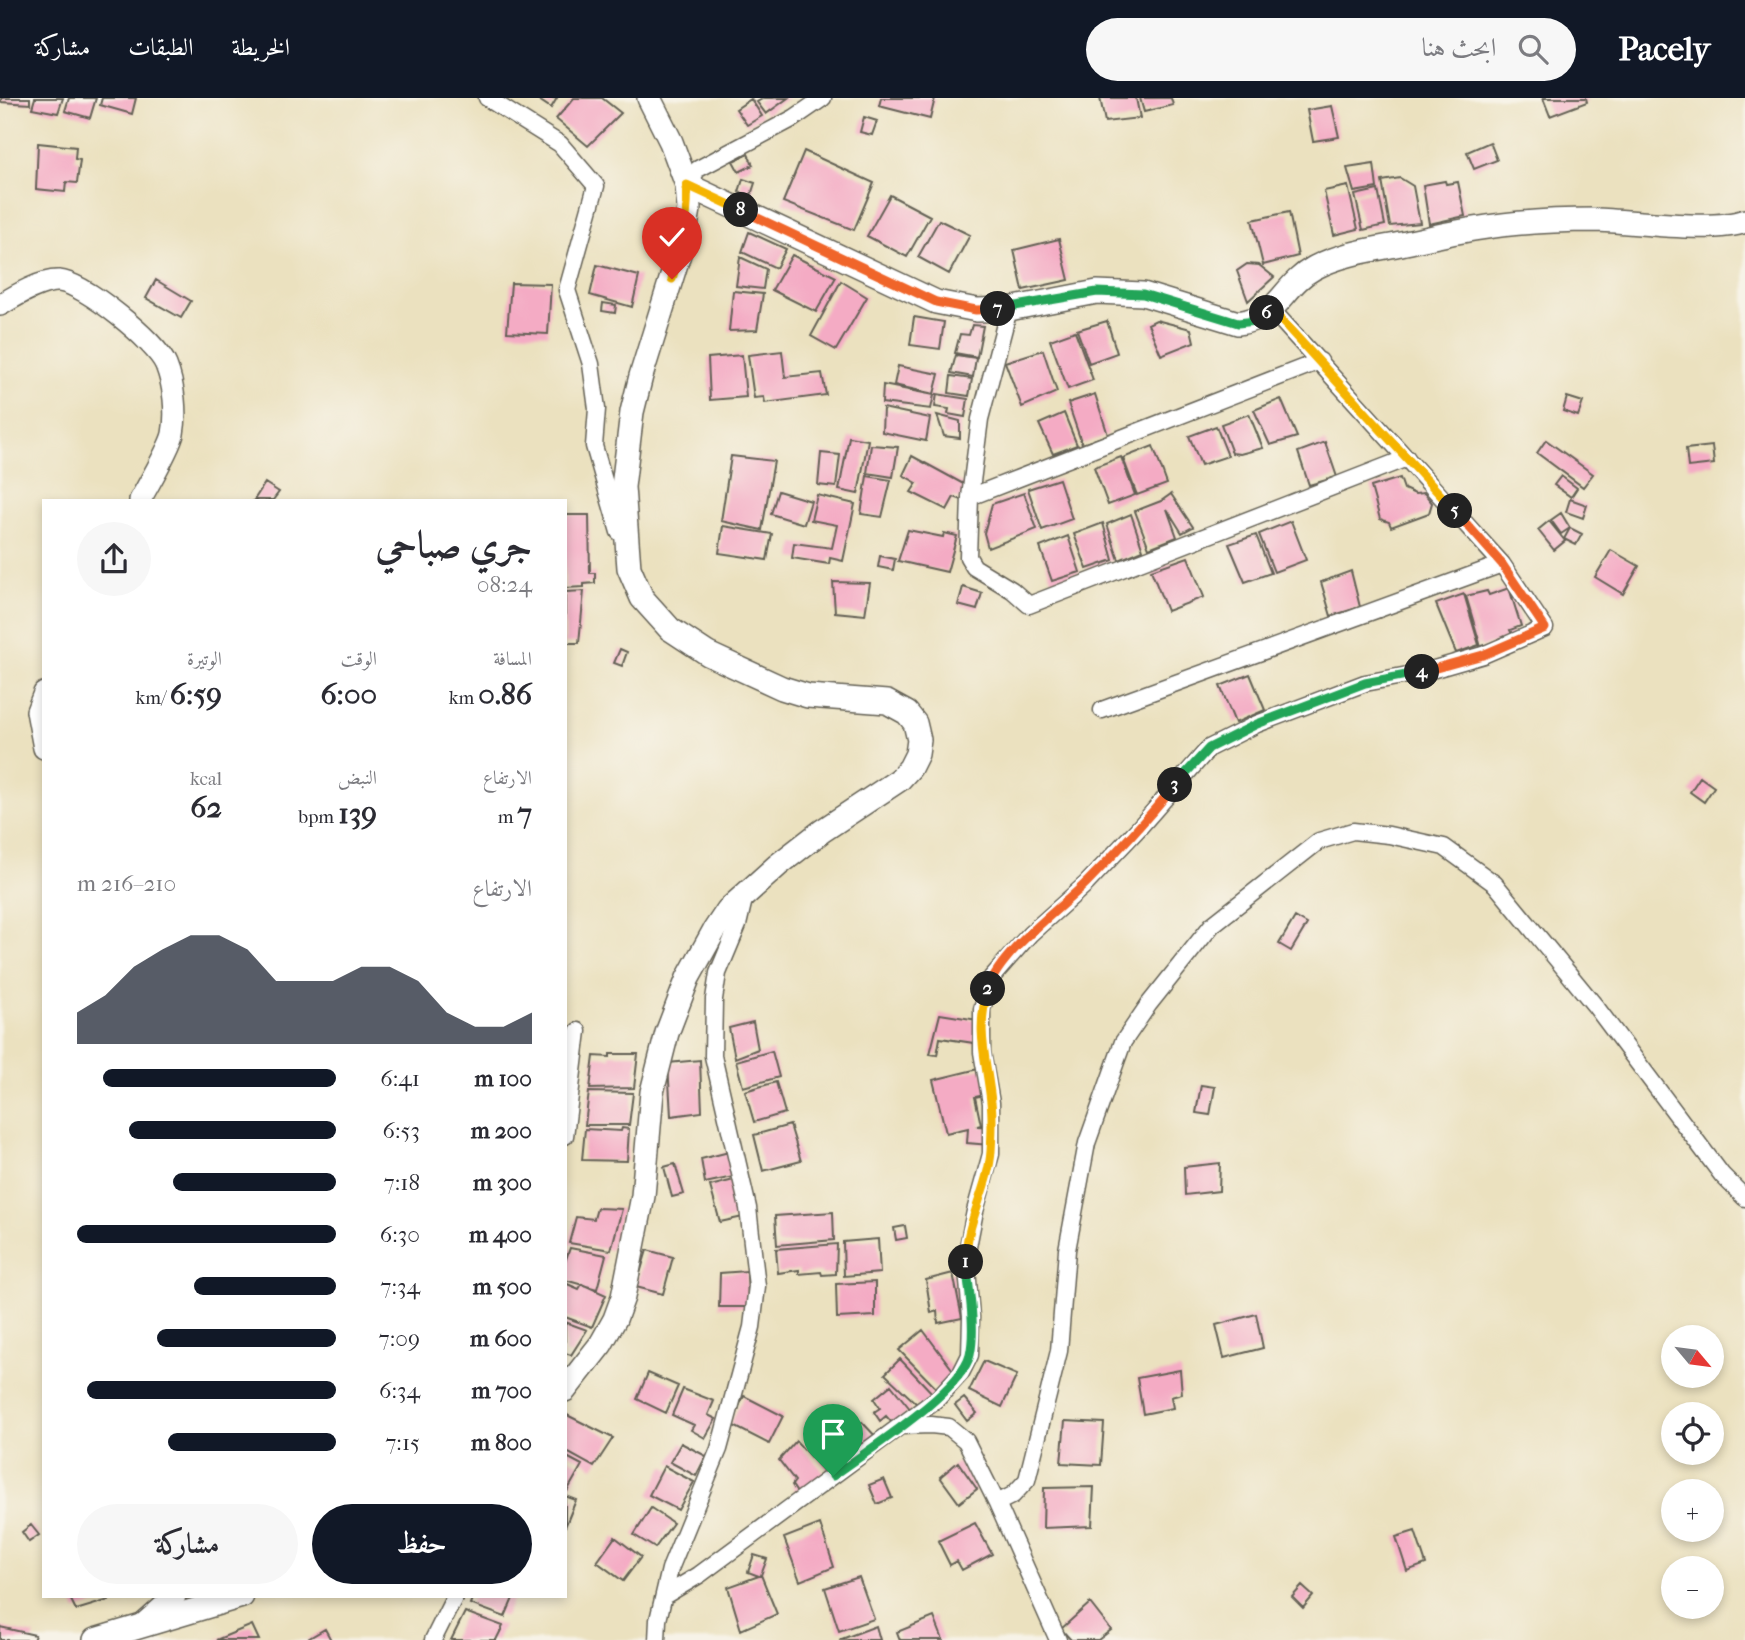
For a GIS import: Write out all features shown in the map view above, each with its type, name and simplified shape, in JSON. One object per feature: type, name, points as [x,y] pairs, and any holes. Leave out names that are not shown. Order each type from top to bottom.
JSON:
[{"type":"main road","points":[[567,1387],[601,1344],[615,1319],[622,1297],[636,1241],[643,1196],[652,1091],[667,1033],[688,978],[728,910],[821,831],[899,780],[910,768],[917,754],[919,740],[915,723],[907,713],[887,702],[808,696],[782,688],[709,654],[670,629],[642,598],[629,568],[623,487],[632,412],[640,376],[684,238],[688,209],[687,185],[671,142],[647,100]]},
{"type":"main road","points":[[687,185],[936,302],[976,310],[1009,309],[1097,292],[1143,294],[1238,323],[1255,321],[1272,310],[1293,285],[1312,269],[1339,257],[1474,229],[1550,221],[1595,220],[1708,226],[1745,221]]},
{"type":"main road","points":[[95,1640],[235,1598]]},
{"type":"street","points":[[487,98],[560,144],[596,186],[567,290],[591,365],[597,409],[594,446],[629,568]]},
{"type":"street","points":[[687,185],[698,169],[794,118],[823,98]]},
{"type":"street","points":[[0,304],[27,289],[60,281],[93,297],[140,331],[166,364],[174,402],[173,435],[141,499]]},
{"type":"street","points":[[1009,309],[979,419],[970,497],[968,556],[974,567],[1012,590],[1029,605],[1407,458]]},
{"type":"street","points":[[664,1596],[699,1574],[938,1398],[961,1373],[970,1355],[971,1317],[966,1257],[975,1211],[991,1154],[991,1103],[982,1041],[982,1009],[992,977],[1030,934],[1086,884],[1209,748],[1257,724],[1365,683],[1424,672],[1483,655],[1545,628],[1502,564],[1272,310]]},
{"type":"street","points":[[970,497],[1320,361]]},
{"type":"street","points":[[1102,710],[1502,564]]},
{"type":"street","points":[[42,698],[37,711],[42,737]]},
{"type":"street","points":[[997,1503],[1013,1495],[1027,1480],[1059,1352],[1067,1250],[1087,1143],[1123,1042],[1149,1004],[1212,925],[1319,841],[1353,831],[1389,835],[1444,847],[1495,884],[1596,1007],[1722,1175],[1745,1198]]},
{"type":"street","points":[[657,1640],[658,1620],[670,1569],[719,1449],[752,1327],[757,1286],[748,1208],[713,1056],[714,999],[718,973],[738,925],[745,893]]},
{"type":"street","points":[[567,1120],[578,1031]]},
{"type":"street","points":[[900,1426],[949,1427],[966,1441],[997,1503],[1058,1640]]},
{"type":"street","points":[[139,1627],[173,1598]]},
{"type":"street","points":[[433,1640],[455,1598]]},
{"type":"building","points":[[1,98],[30,98],[30,104],[1,102]]},
{"type":"building","points":[[35,98],[63,98],[58,113],[32,108]]},
{"type":"building","points":[[69,98],[96,98],[90,118],[65,111]]},
{"type":"building","points":[[102,98],[136,98],[132,114],[100,105]]},
{"type":"building","points":[[536,98],[557,98],[551,108]]},
{"type":"building","points":[[574,98],[602,98],[621,113],[588,146],[556,119]]},
{"type":"building","points":[[764,98],[788,98],[766,114],[757,102]]},
{"type":"building","points":[[881,98],[935,98],[930,119],[879,106]]},
{"type":"building","points":[[1100,98],[1136,98],[1140,118],[1105,122]]},
{"type":"building","points":[[1140,98],[1171,98],[1173,105],[1144,112]]},
{"type":"building","points":[[1543,98],[1586,98],[1587,102],[1550,116]]},
{"type":"building","points":[[751,99],[762,116],[747,125],[736,109]]},
{"type":"building","points":[[1332,106],[1339,137],[1313,141],[1307,110]]},
{"type":"building","points":[[864,117],[877,121],[872,135],[860,132]]},
{"type":"building","points":[[1490,142],[1497,160],[1474,169],[1467,152]]},
{"type":"building","points":[[38,143],[76,147],[75,159],[80,160],[77,183],[66,182],[65,192],[36,189]]},
{"type":"building","points":[[804,151],[874,183],[854,230],[783,202]]},
{"type":"building","points":[[748,154],[753,165],[739,172],[733,161]]},
{"type":"building","points":[[1374,164],[1377,188],[1354,192],[1347,168]]},
{"type":"building","points":[[1400,178],[1413,186],[1420,223],[1390,226],[1382,181]]},
{"type":"building","points":[[743,179],[755,183],[751,195],[739,192]]},
{"type":"building","points":[[1445,181],[1446,184],[1458,182],[1465,216],[1429,224],[1423,185]]},
{"type":"building","points":[[1348,186],[1358,229],[1334,235],[1324,191]]},
{"type":"building","points":[[1378,190],[1385,225],[1363,230],[1355,195]]},
{"type":"building","points":[[890,195],[930,216],[907,257],[867,236]]},
{"type":"building","points":[[1289,212],[1298,256],[1263,265],[1252,220]]},
{"type":"building","points":[[939,220],[970,235],[949,274],[918,257]]},
{"type":"building","points":[[749,232],[786,249],[776,268],[742,252]]},
{"type":"building","points":[[1059,239],[1069,280],[1023,290],[1014,250]]},
{"type":"building","points":[[792,255],[836,277],[816,312],[772,290]]},
{"type":"building","points":[[740,257],[766,269],[763,289],[736,286]]},
{"type":"building","points":[[1247,264],[1259,265],[1274,277],[1248,301],[1237,271]]},
{"type":"building","points":[[597,265],[639,276],[632,307],[590,295]]},
{"type":"building","points":[[156,280],[191,301],[181,318],[146,298]]},
{"type":"building","points":[[841,281],[867,297],[836,350],[811,336]]},
{"type":"building","points":[[511,283],[551,284],[548,334],[507,332]]},
{"type":"building","points":[[733,291],[763,294],[757,330],[729,331]]},
{"type":"building","points":[[603,303],[616,305],[615,313],[602,311]]},
{"type":"building","points":[[914,317],[944,322],[940,349],[910,345]]},
{"type":"building","points":[[1156,320],[1191,329],[1194,342],[1161,355],[1148,324]]},
{"type":"building","points":[[1107,321],[1117,353],[1089,363],[1077,330]]},
{"type":"building","points":[[972,325],[983,326],[977,357],[955,353],[960,334],[969,335]]},
{"type":"building","points":[[1075,331],[1093,380],[1068,389],[1050,340]]},
{"type":"building","points":[[1043,350],[1057,392],[1022,407],[1005,362]]},
{"type":"building","points":[[782,351],[785,377],[822,373],[826,395],[765,403],[764,397],[754,398],[748,355]]},
{"type":"building","points":[[742,355],[746,397],[710,400],[708,358]]},
{"type":"building","points":[[956,355],[976,358],[973,377],[951,373]]},
{"type":"building","points":[[898,366],[939,374],[934,394],[894,385]]},
{"type":"building","points":[[951,376],[972,379],[969,396],[949,393]]},
{"type":"building","points":[[883,385],[934,395],[931,409],[882,403]]},
{"type":"building","points":[[937,394],[968,399],[965,417],[948,414],[949,409],[935,407]]},
{"type":"building","points":[[1095,394],[1108,435],[1082,444],[1068,403]]},
{"type":"building","points":[[1567,397],[1583,402],[1578,416],[1563,411]]},
{"type":"building","points":[[1281,399],[1297,437],[1270,445],[1254,410]]},
{"type":"building","points":[[883,408],[930,418],[926,441],[882,432]]},
{"type":"building","points":[[1064,413],[1077,445],[1053,454],[1039,424]]},
{"type":"building","points":[[1249,414],[1263,448],[1240,454],[1232,453],[1221,424]]},
{"type":"building","points":[[937,415],[960,421],[960,438],[944,436]]},
{"type":"building","points":[[1216,426],[1228,456],[1201,465],[1189,436]]},
{"type":"building","points":[[849,437],[868,440],[858,494],[839,490]]},
{"type":"building","points":[[1546,440],[1593,474],[1583,487],[1537,453]]},
{"type":"building","points":[[1325,442],[1337,477],[1309,485],[1298,452]]},
{"type":"building","points":[[871,445],[898,447],[893,477],[867,473]]},
{"type":"building","points":[[1153,446],[1167,484],[1137,495],[1123,458]]},
{"type":"building","points":[[1712,446],[1714,464],[1688,467],[1686,449]]},
{"type":"building","points":[[821,453],[840,455],[836,487],[818,485]]},
{"type":"building","points":[[731,456],[774,461],[762,530],[721,521]]},
{"type":"building","points":[[912,456],[969,487],[962,500],[954,497],[947,510],[911,492],[917,483],[903,475]]},
{"type":"building","points":[[1121,457],[1135,495],[1108,505],[1094,467]]},
{"type":"building","points":[[867,476],[891,480],[882,517],[861,514]]},
{"type":"building","points":[[1561,476],[1577,488],[1571,497],[1554,485]]},
{"type":"building","points":[[1400,478],[1404,489],[1415,494],[1424,493],[1432,503],[1429,513],[1391,527],[1389,522],[1380,519],[1371,487]]},
{"type":"building","points":[[1059,479],[1072,519],[1042,530],[1028,489]]},
{"type":"building","points":[[265,483],[279,492],[274,499],[255,499]]},
{"type":"building","points":[[778,491],[811,501],[804,524],[771,514]]},
{"type":"building","points":[[1024,493],[1037,529],[988,548],[984,533],[992,504]]},
{"type":"building","points":[[1171,494],[1193,527],[1182,533],[1167,509],[1177,537],[1149,548],[1135,511]]},
{"type":"building","points":[[817,495],[855,504],[843,561],[830,558],[829,564],[792,558],[794,543],[832,548],[837,525],[811,520]]},
{"type":"building","points":[[1570,499],[1587,505],[1583,518],[1566,512]]},
{"type":"building","points":[[1561,513],[1570,528],[1561,534],[1551,520]]},
{"type":"building","points":[[1131,514],[1143,550],[1119,560],[1107,524]]},
{"type":"building","points":[[567,515],[589,515],[590,573],[595,573],[595,583],[584,584],[584,587],[567,588]]},
{"type":"building","points":[[1291,521],[1306,560],[1274,572],[1259,534]]},
{"type":"building","points":[[1549,521],[1565,541],[1554,550],[1538,530]]},
{"type":"building","points":[[1103,523],[1113,560],[1087,569],[1074,534]]},
{"type":"building","points":[[723,526],[772,534],[767,560],[719,553]]},
{"type":"building","points":[[1570,528],[1582,534],[1576,545],[1564,539]]},
{"type":"building","points":[[908,530],[943,537],[944,533],[957,536],[947,572],[898,561]]},
{"type":"building","points":[[1256,535],[1271,573],[1245,582],[1229,544]]},
{"type":"building","points":[[1068,536],[1080,572],[1052,581],[1040,547]]},
{"type":"building","points":[[1611,550],[1639,566],[1623,594],[1595,577]]},
{"type":"building","points":[[880,556],[895,559],[893,570],[878,567]]},
{"type":"building","points":[[1188,557],[1204,597],[1167,611],[1151,570]]},
{"type":"building","points":[[1351,571],[1360,607],[1331,616],[1321,582]]},
{"type":"building","points":[[833,582],[870,583],[865,615],[835,612]]},
{"type":"building","points":[[963,587],[982,593],[977,610],[958,605]]},
{"type":"building","points":[[1509,588],[1521,626],[1510,630],[1514,638],[1481,647],[1466,596],[1487,591],[1489,595]]},
{"type":"building","points":[[584,591],[579,643],[567,643],[567,592]]},
{"type":"building","points":[[1464,594],[1479,645],[1456,653],[1436,604]]},
{"type":"building","points":[[620,649],[627,652],[622,666],[614,663]]},
{"type":"building","points":[[1250,674],[1265,710],[1235,723],[1220,686]]},
{"type":"building","points":[[1700,777],[1714,787],[1704,802],[1690,792]]},
{"type":"building","points":[[1295,917],[1307,924],[1291,951],[1279,944]]},
{"type":"building","points":[[940,1014],[978,1020],[974,1043],[940,1038],[937,1055],[930,1054]]},
{"type":"building","points":[[753,1022],[758,1049],[735,1058],[729,1028]]},
{"type":"building","points":[[772,1051],[779,1077],[743,1087],[736,1061]]},
{"type":"building","points":[[610,1054],[638,1054],[634,1088],[590,1089],[594,1056],[610,1057]]},
{"type":"building","points":[[700,1060],[702,1112],[671,1116],[668,1063]]},
{"type":"building","points":[[982,1068],[989,1094],[975,1097],[981,1125],[977,1126],[992,1127],[990,1145],[967,1143],[968,1128],[946,1133],[933,1080]]},
{"type":"building","points":[[776,1082],[785,1113],[754,1122],[745,1091]]},
{"type":"building","points":[[1201,1085],[1215,1087],[1210,1115],[1196,1113]]},
{"type":"building","points":[[589,1092],[633,1093],[629,1125],[585,1125]]},
{"type":"building","points":[[790,1125],[801,1161],[763,1171],[754,1135]]},
{"type":"building","points":[[622,1128],[629,1129],[627,1161],[582,1160],[585,1129],[621,1131]]},
{"type":"building","points":[[729,1152],[733,1177],[705,1183],[701,1159]]},
{"type":"building","points":[[1220,1163],[1219,1191],[1185,1195],[1184,1167]]},
{"type":"building","points":[[675,1164],[684,1194],[672,1197],[664,1167]]},
{"type":"building","points":[[734,1180],[743,1217],[720,1222],[710,1186]]},
{"type":"building","points":[[597,1208],[622,1209],[611,1250],[569,1243],[576,1217],[594,1219]]},
{"type":"building","points":[[833,1212],[834,1240],[777,1245],[775,1216]]},
{"type":"building","points":[[905,1226],[907,1238],[896,1240],[894,1228]]},
{"type":"building","points":[[878,1239],[880,1273],[844,1276],[843,1242]]},
{"type":"building","points":[[837,1244],[836,1274],[799,1274],[799,1270],[778,1273],[776,1249]]},
{"type":"building","points":[[570,1248],[606,1255],[597,1289],[567,1281],[567,1256]]},
{"type":"building","points":[[647,1250],[673,1257],[663,1294],[636,1287]]},
{"type":"building","points":[[747,1271],[748,1307],[719,1307],[720,1273]]},
{"type":"building","points":[[953,1273],[962,1318],[938,1323],[937,1311],[931,1313],[926,1280]]},
{"type":"building","points":[[875,1282],[875,1316],[837,1318],[836,1284]]},
{"type":"building","points":[[567,1284],[579,1289],[582,1284],[606,1295],[592,1327],[567,1318]]},
{"type":"building","points":[[1256,1314],[1263,1348],[1224,1358],[1216,1325]]},
{"type":"building","points":[[567,1323],[587,1330],[571,1355],[567,1354]]},
{"type":"building","points":[[923,1330],[955,1373],[938,1390],[899,1350]]},
{"type":"building","points":[[900,1359],[934,1395],[920,1407],[885,1374]]},
{"type":"building","points":[[984,1361],[1017,1375],[1002,1407],[969,1391]]},
{"type":"building","points":[[1180,1370],[1182,1394],[1171,1397],[1173,1408],[1143,1414],[1137,1378]]},
{"type":"building","points":[[648,1373],[678,1386],[666,1413],[637,1399]]},
{"type":"building","points":[[891,1385],[911,1410],[893,1424],[886,1416],[880,1421],[874,1412],[880,1408],[874,1399]]},
{"type":"building","points":[[683,1389],[714,1401],[708,1415],[716,1419],[705,1438],[691,1430],[694,1425],[672,1415]]},
{"type":"building","points":[[744,1396],[783,1416],[769,1444],[730,1424]]},
{"type":"building","points":[[964,1398],[977,1413],[967,1421],[955,1405]]},
{"type":"building","points":[[567,1415],[613,1438],[594,1467],[567,1452]]},
{"type":"building","points":[[1065,1421],[1104,1423],[1101,1465],[1061,1463]]},
{"type":"building","points":[[862,1422],[878,1439],[866,1449],[851,1431]]},
{"type":"building","points":[[827,1429],[850,1458],[831,1473],[808,1445]]},
{"type":"building","points":[[849,1435],[863,1451],[854,1458],[840,1442]]},
{"type":"building","points":[[796,1441],[828,1476],[799,1496],[792,1485],[795,1481],[779,1460]]},
{"type":"building","points":[[681,1443],[706,1456],[696,1476],[670,1462]]},
{"type":"building","points":[[567,1457],[582,1465],[567,1491]]},
{"type":"building","points":[[958,1462],[977,1489],[959,1503],[940,1477]]},
{"type":"building","points":[[664,1466],[694,1482],[678,1510],[649,1495]]},
{"type":"building","points":[[884,1479],[892,1498],[877,1504],[869,1485]]},
{"type":"building","points":[[1094,1487],[1092,1526],[1043,1528],[1044,1488]]},
{"type":"building","points":[[567,1497],[576,1500],[567,1522]]},
{"type":"building","points":[[651,1508],[673,1523],[655,1548],[634,1535]]},
{"type":"building","points":[[975,1523],[992,1554],[962,1570],[957,1561],[950,1565],[938,1541]]},
{"type":"building","points":[[820,1524],[834,1567],[800,1581],[784,1538]]},
{"type":"building","points":[[31,1525],[39,1535],[29,1542],[22,1532]]},
{"type":"building","points":[[1415,1531],[1426,1564],[1407,1571],[1396,1537]]},
{"type":"building","points":[[615,1537],[641,1557],[623,1581],[597,1562]]},
{"type":"building","points":[[754,1555],[767,1559],[761,1575],[777,1614],[741,1630],[728,1587],[759,1576],[748,1572]]},
{"type":"building","points":[[859,1577],[874,1619],[839,1631],[825,1588]]},
{"type":"building","points":[[1302,1586],[1313,1596],[1303,1608],[1292,1597]]},
{"type":"building","points":[[70,1598],[109,1600],[76,1610]]},
{"type":"building","points":[[472,1598],[513,1598],[505,1617],[470,1604]]},
{"type":"building","points":[[1090,1603],[1111,1630],[1098,1640],[1071,1640],[1061,1629]]},
{"type":"building","points":[[465,1612],[503,1626],[496,1640],[451,1640]]},
{"type":"building","points":[[934,1617],[943,1640],[900,1640],[897,1632]]},
{"type":"building","points":[[252,1625],[259,1640],[216,1640]]},
{"type":"building","points":[[876,1626],[880,1640],[839,1640]]},
{"type":"building","points":[[0,1627],[35,1635],[33,1640],[0,1640]]},
{"type":"building","points":[[325,1629],[331,1640],[306,1640]]},
{"type":"route","points":[[672,279],[684,238],[688,209],[687,185],[936,302],[976,310],[1009,309],[1097,292],[1143,294],[1238,323],[1255,321],[1272,310],[1502,564],[1545,628],[1483,655],[1424,672],[1365,683],[1257,724],[1209,748],[1086,884],[1030,934],[992,977],[982,1009],[982,1052],[991,1103],[991,1154],[975,1211],[966,1257],[971,1317],[970,1355],[961,1373],[938,1398],[833,1476]]}]
